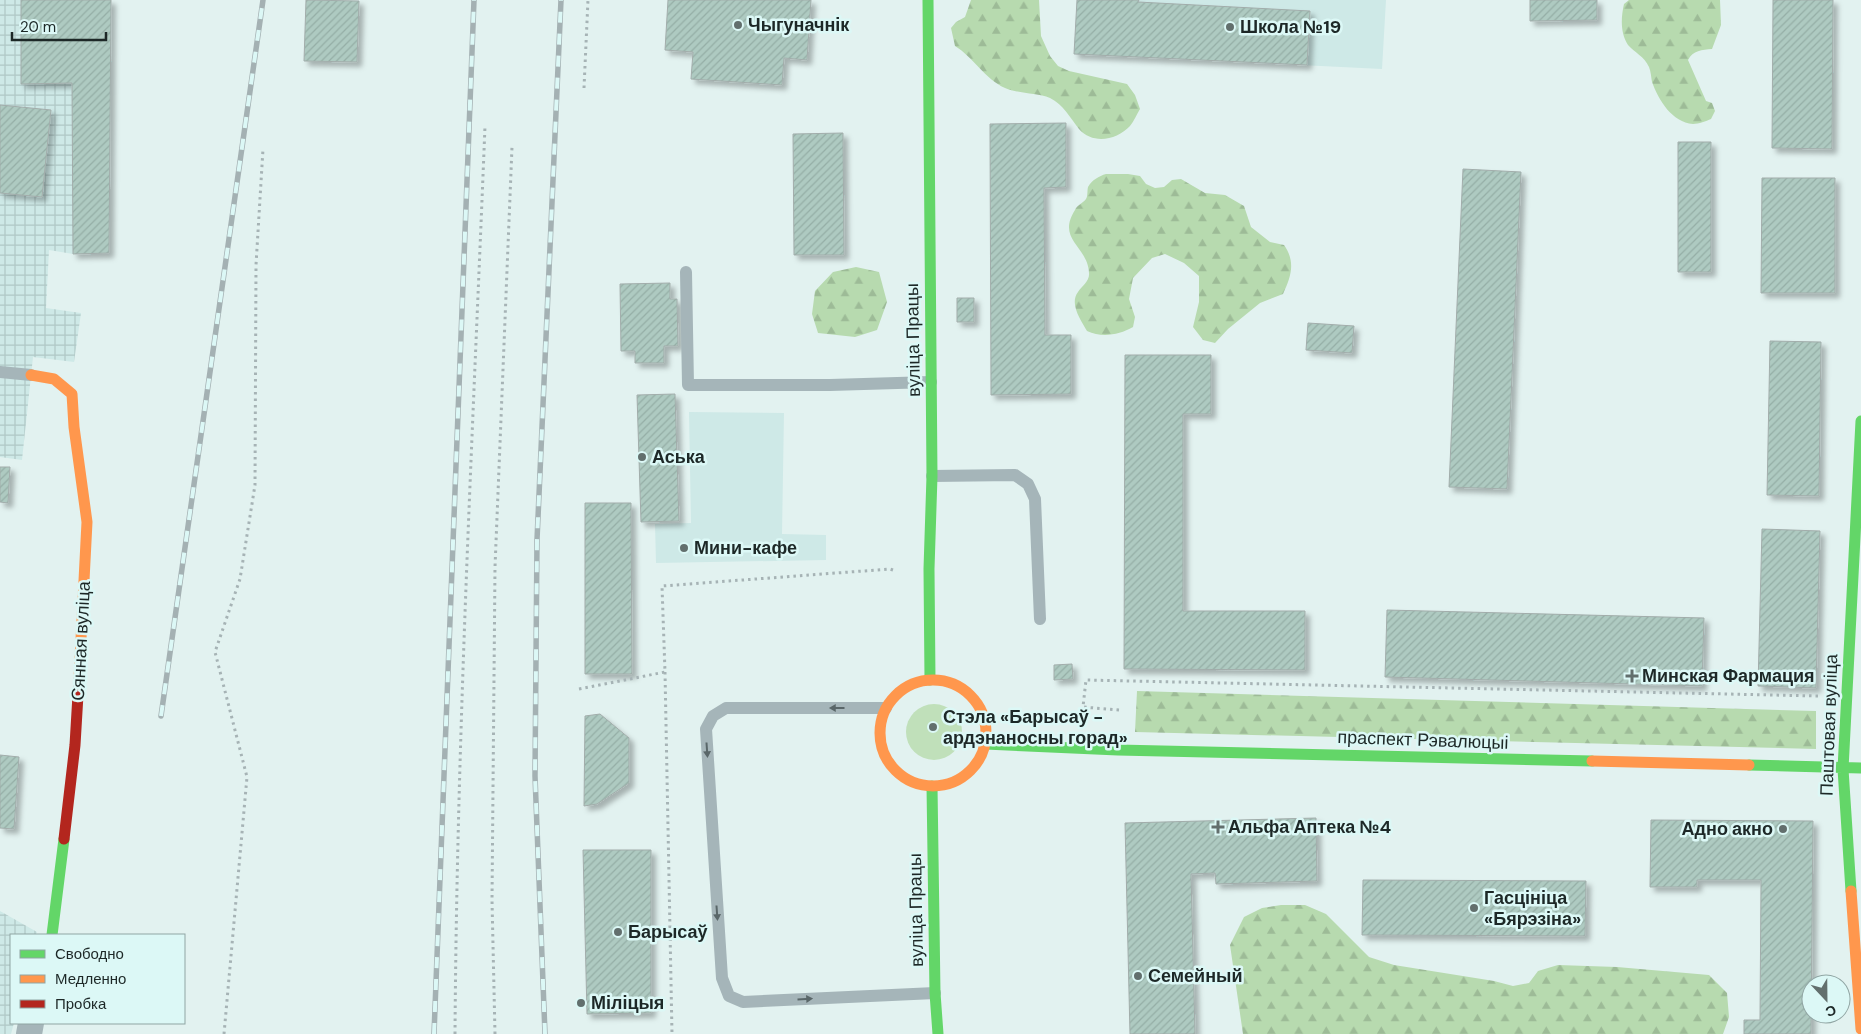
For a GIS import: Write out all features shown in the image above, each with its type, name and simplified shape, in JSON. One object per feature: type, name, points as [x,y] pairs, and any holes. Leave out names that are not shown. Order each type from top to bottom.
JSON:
[{"type":"main road","name":"вуліца Працы","points":[[928,0],[932,476],[929,569],[930,680]]},
{"type":"main road","name":"Сянная вуліца","points":[[31,375],[54,379],[72,394],[74,427],[87,522],[75,745],[52,934]]},
{"type":"main road","name":"Паштовая вуліца","points":[[1861,421],[1843,769],[1861,1029]]},
{"type":"main road","points":[[930,680],[948,682],[964,690],[976,702],[984,716],[986,733],[985,744],[976,764],[964,776],[949,783],[932,786],[916,783],[900,774],[888,761],[881,744],[880,726],[886,708],[897,694],[912,684],[930,680]]},
{"type":"main road","name":"праспект Рэвалюцыі","points":[[985,744],[1118,750],[1861,768]]},
{"type":"main road","name":"вуліца Працы","points":[[932,786],[935,993],[938,1034]]},
{"type":"lane","points":[[686,272],[688,385],[830,385],[931,382]]},
{"type":"lane","points":[[0,372],[31,375]]},
{"type":"lane","points":[[932,476],[1015,476],[1028,484],[1035,499],[1040,620]]},
{"type":"lane","points":[[886,708],[726,708],[713,716],[706,729],[722,978],[729,996],[742,1002],[935,993]]},
{"type":"path","points":[[584,88],[588,0]]},
{"type":"path","points":[[455,1034],[461,764],[485,126]]},
{"type":"path","points":[[495,1034],[492,900],[495,567],[512,147]]},
{"type":"path","points":[[224,1034],[247,777],[215,652],[240,579],[255,485],[256,265],[263,149]]},
{"type":"path","points":[[672,1034],[662,586],[880,569],[893,570]]},
{"type":"path","points":[[579,689],[664,672]]},
{"type":"path","points":[[1119,710],[1083,707],[1086,680],[1846,697]]},
{"type":"shaded area","points":[[0,0],[111,0],[109,253],[73,254],[49,250],[46,308],[81,313],[74,362],[33,357],[22,460],[0,457]]},
{"type":"shaded area","name":"Школа №19","points":[[1077,0],[1386,0],[1382,69],[1074,54]]},
{"type":"shaded area","points":[[689,412],[784,413],[782,534],[826,535],[826,560],[656,563],[655,524],[691,523]]},
{"type":"shaded area","points":[[0,911],[37,932],[36,934],[10,934],[10,1024],[14,1024],[11,1034],[0,1034]]},
{"type":"green space","points":[[971,0],[1039,0],[1041,36],[1050,56],[1058,66],[1069,71],[1127,84],[1135,95],[1140,109],[1130,126],[1119,135],[1105,139],[1091,137],[1079,129],[1063,108],[1050,98],[1010,90],[991,79],[955,46],[951,28],[956,22],[965,17]]},
{"type":"green space","points":[[1629,0],[1720,0],[1721,25],[1712,49],[1695,52],[1688,60],[1706,101],[1712,103],[1715,111],[1711,119],[1695,124],[1685,122],[1673,115],[1658,96],[1647,63],[1625,40],[1622,25],[1623,9],[1624,4]]},
{"type":"green space","points":[[1106,174],[1140,176],[1146,184],[1155,188],[1164,187],[1172,180],[1181,179],[1205,193],[1225,195],[1244,206],[1251,227],[1270,242],[1284,245],[1288,251],[1291,270],[1283,294],[1260,303],[1228,329],[1215,343],[1203,340],[1193,327],[1199,302],[1199,276],[1184,263],[1165,254],[1152,258],[1133,278],[1129,299],[1135,317],[1133,327],[1110,335],[1087,331],[1079,317],[1075,302],[1078,292],[1088,278],[1089,273],[1084,256],[1071,236],[1069,229],[1070,220],[1076,208],[1087,198],[1088,187],[1096,179]]},
{"type":"green space","points":[[856,267],[879,272],[887,302],[877,330],[855,337],[818,333],[812,314],[815,291],[833,272]]},
{"type":"green space","points":[[1137,691],[1816,711],[1816,749],[1135,732]]},
{"type":"green space","points":[[934,704],[945,706],[954,712],[960,721],[962,732],[960,743],[954,752],[945,758],[934,760],[923,758],[914,752],[908,743],[906,732],[908,721],[914,712],[923,706]]},
{"type":"green space","points":[[1281,905],[1305,905],[1326,914],[1369,957],[1394,965],[1494,981],[1513,986],[1529,983],[1538,971],[1558,965],[1617,967],[1709,975],[1727,993],[1729,1017],[1723,1034],[1243,1034],[1230,945],[1244,917],[1262,908]]},
{"type":"building","points":[[21,0],[111,0],[109,253],[73,254],[72,83],[21,84]]},
{"type":"building","points":[[306,0],[359,1],[357,62],[304,61]]},
{"type":"building","name":"Чыгуначнік","points":[[668,0],[811,0],[807,60],[784,58],[782,85],[691,79],[693,52],[665,50]]},
{"type":"building","name":"Школа №19","points":[[1077,0],[1139,0],[1138,2],[1310,11],[1307,65],[1074,54]]},
{"type":"building","points":[[1530,0],[1597,0],[1597,20],[1530,21]]},
{"type":"building","points":[[1773,0],[1833,0],[1832,149],[1772,148]]},
{"type":"building","points":[[0,105],[51,110],[42,197],[0,193]]},
{"type":"building","points":[[1066,123],[1066,187],[1044,188],[1045,335],[1071,335],[1071,394],[991,395],[990,124]]},
{"type":"building","points":[[843,133],[844,255],[794,255],[793,134]]},
{"type":"building","points":[[1678,142],[1711,142],[1711,272],[1678,272]]},
{"type":"building","points":[[1463,169],[1521,172],[1507,489],[1449,487]]},
{"type":"building","points":[[1762,178],[1835,178],[1835,293],[1761,293]]},
{"type":"building","points":[[670,283],[670,299],[677,299],[678,346],[664,346],[664,363],[635,363],[635,351],[621,351],[620,284]]},
{"type":"building","points":[[957,298],[974,298],[974,322],[957,322]]},
{"type":"building","points":[[1308,323],[1354,326],[1352,353],[1306,350]]},
{"type":"building","points":[[1770,341],[1821,342],[1819,496],[1767,495]]},
{"type":"building","points":[[1125,355],[1211,355],[1211,414],[1183,414],[1183,611],[1305,611],[1305,670],[1124,669]]},
{"type":"building","points":[[675,394],[679,521],[641,522],[637,395]]},
{"type":"building","points":[[0,467],[10,467],[8,503],[0,502]]},
{"type":"building","points":[[585,503],[631,503],[632,674],[585,674]]},
{"type":"building","points":[[1762,529],[1820,531],[1816,688],[1758,686]]},
{"type":"building","points":[[1387,610],[1704,618],[1702,686],[1385,677]]},
{"type":"building","points":[[1072,664],[1073,679],[1054,680],[1054,665]]},
{"type":"building","points":[[600,714],[629,738],[629,783],[597,804],[584,806],[585,716]]},
{"type":"building","points":[[0,755],[19,757],[14,829],[0,828]]},
{"type":"building","points":[[1316,818],[1317,881],[1216,884],[1215,873],[1191,874],[1195,1034],[1130,1034],[1125,823]]},
{"type":"building","points":[[1651,820],[1813,821],[1812,974],[1801,974],[1801,1024],[1811,1024],[1811,1034],[1744,1034],[1744,1020],[1760,1020],[1761,880],[1697,880],[1697,887],[1650,887]]},
{"type":"building","name":"Барысаў","points":[[583,850],[651,850],[651,1013],[587,1014]]},
{"type":"building","name":"Гасцініца «Бярэзіна»","points":[[1363,880],[1586,881],[1585,936],[1362,935]]},
{"type":"railway","points":[[161,716],[263,0]]},
{"type":"railway","points":[[434,1034],[474,0]]},
{"type":"railway","points":[[545,1034],[535,776],[537,540],[561,0]]},
{"type":"traffic: fast","points":[[928,0],[932,476],[929,569],[930,680]]},
{"type":"traffic: fast","points":[[1851,891],[1843,769],[1861,421]]},
{"type":"traffic: fast","points":[[985,744],[1118,750],[1592,761]]},
{"type":"traffic: fast","points":[[1749,765],[1861,768]]},
{"type":"traffic: fast","points":[[932,786],[935,993],[938,1034]]},
{"type":"traffic: fast","points":[[52,934],[64,839]]},
{"type":"traffic: slow","points":[[31,375],[54,379],[72,394],[74,427],[87,522],[79,678]]},
{"type":"traffic: slow","points":[[933,680],[953,684],[970,696],[982,713],[986,733],[982,753],[970,770],[953,782],[933,786],[913,782],[896,770],[884,753],[880,733],[884,713],[896,696],[913,684],[933,680]]},
{"type":"traffic: slow","points":[[1592,761],[1749,765]]},
{"type":"traffic: slow","points":[[1851,891],[1861,1029]]},
{"type":"traffic: jam","points":[[64,839],[75,745],[79,678]]},
{"type":"place","name":"Чыгуначнік","points":[[738,25]]},
{"type":"place","name":"Школа №19","points":[[1230,27]]},
{"type":"place","name":"Аська","points":[[642,457]]},
{"type":"place","name":"Мини-кафе","points":[[684,548]]},
{"type":"place","name":"Минская Фармация","points":[[1632,676]]},
{"type":"place","name":"Стэла «Барысаў - ардэнаносны горад»","points":[[933,727]]},
{"type":"place","name":"Альфа Аптека №4","points":[[1218,827]]},
{"type":"place","name":"Адно акно","points":[[1783,829]]},
{"type":"place","name":"Гасцініца «Бярэзіна»","points":[[1474,908]]},
{"type":"place","name":"Барысаў","points":[[618,932]]},
{"type":"place","name":"Семейный","points":[[1138,976]]},
{"type":"place","name":"Міліцыя","points":[[581,1003]]}]
